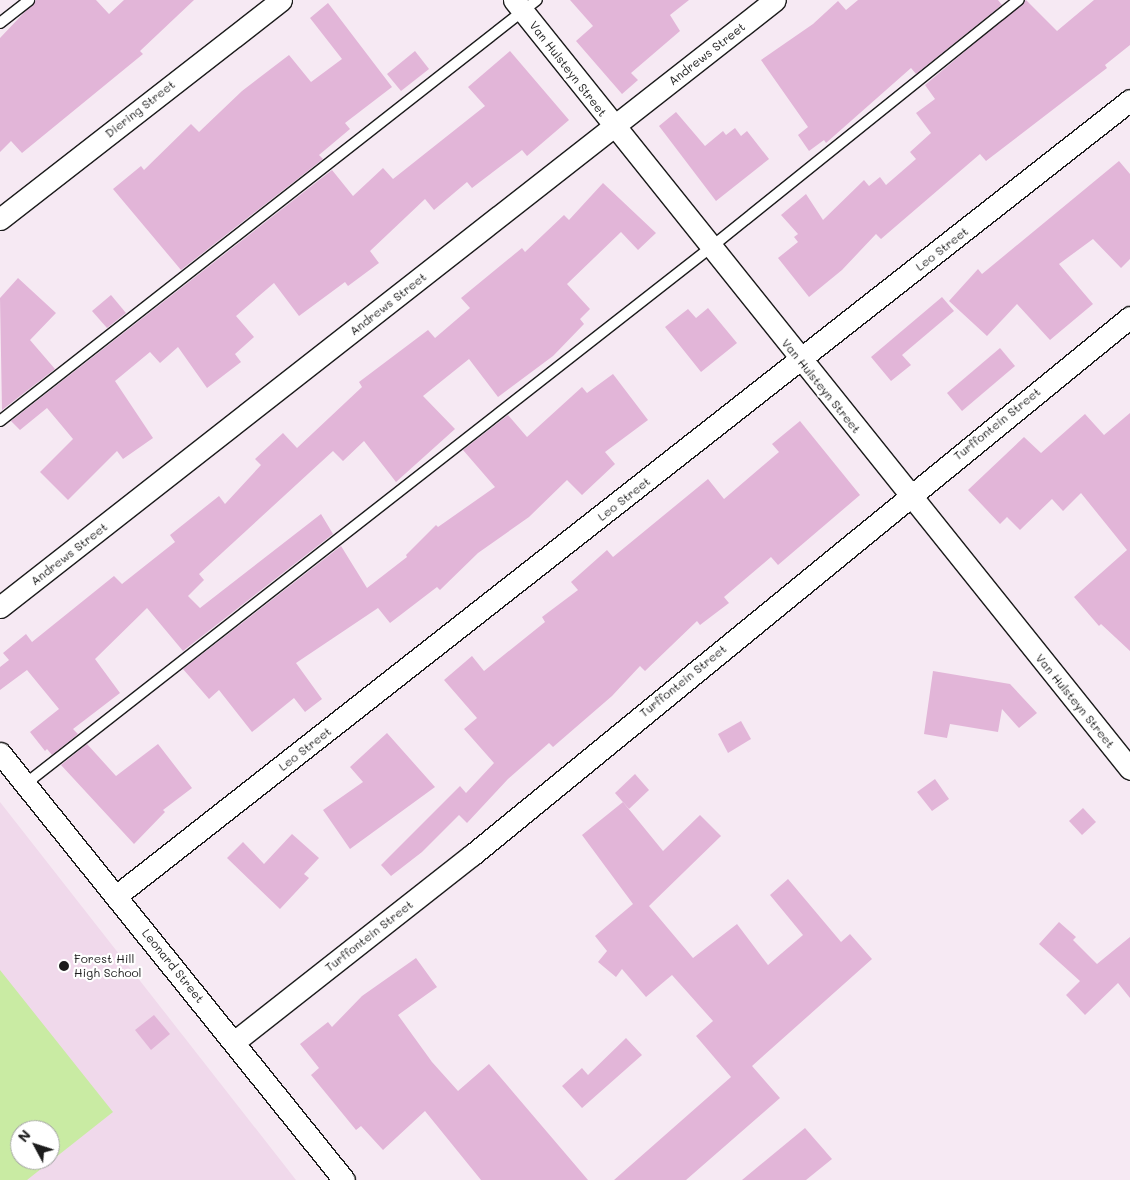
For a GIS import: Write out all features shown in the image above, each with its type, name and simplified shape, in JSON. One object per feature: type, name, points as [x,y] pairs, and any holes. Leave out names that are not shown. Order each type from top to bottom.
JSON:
[{"type":"street","name":"Diering Street","points":[[0,219],[280,0]]},
{"type":"street","name":"Andrews Street","points":[[0,608],[775,0]]},
{"type":"street","name":"Van Hulsteyn Street","points":[[525,4],[615,127],[710,248],[1130,769]]},
{"type":"street","name":"Leo Street","points":[[116,896],[1130,100]]},
{"type":"street","name":"Turffontein Street","points":[[234,1042],[472,855],[1130,317]]},
{"type":"street","name":"Leonard Street","points":[[0,753],[344,1180]]},
{"type":"lane","points":[[0,23],[29,0]]},
{"type":"lane","points":[[24,785],[710,248],[1019,0]]},
{"type":"lane","points":[[0,421],[525,4]]},
{"type":"shaded area","name":"Forest Hill High School","points":[[0,802],[296,1180],[0,1180]]},
{"type":"green space","points":[[0,970],[113,1112],[60,1154],[60,1120],[10,1120],[10,1170],[40,1170],[27,1180],[0,1180]]},
{"type":"building","points":[[36,0],[96,0],[109,14],[124,0],[194,0],[140,51],[143,54],[22,153],[11,141],[0,152],[0,38]]},
{"type":"building","points":[[570,0],[689,0],[670,15],[680,31],[631,73],[638,80],[622,94],[576,41],[593,26]]},
{"type":"building","points":[[858,0],[998,0],[1002,5],[916,74],[911,68],[826,143],[824,140],[809,151],[798,135],[808,127],[761,60],[813,24],[838,1],[846,10]]},
{"type":"building","points":[[1026,0],[1057,31],[1094,0],[1130,0],[1130,45],[1105,65],[1107,68],[986,161],[980,154],[881,239],[876,234],[842,270],[809,297],[778,258],[798,242],[794,237],[798,234],[781,215],[806,194],[823,220],[864,180],[869,186],[880,177],[886,185],[916,159],[910,152],[931,133],[916,113],[935,99],[925,85]]},
{"type":"building","points":[[328,3],[392,87],[345,123],[350,129],[319,155],[323,159],[181,270],[113,189],[141,166],[144,170],[191,124],[199,132],[242,91],[289,55],[311,82],[342,59],[310,18]]},
{"type":"building","points":[[415,51],[429,69],[401,91],[387,74]]},
{"type":"building","points":[[510,51],[569,120],[527,156],[522,150],[472,188],[467,182],[434,210],[425,199],[370,251],[379,263],[348,286],[345,282],[299,316],[274,283],[236,316],[254,337],[235,354],[241,362],[207,388],[178,347],[160,363],[150,352],[115,381],[153,438],[123,459],[117,451],[68,500],[40,472],[73,439],[47,408],[20,430],[11,421],[332,170],[353,196],[383,168],[393,179],[485,106],[468,87]]},
{"type":"building","points":[[676,112],[705,146],[723,131],[726,135],[735,128],[741,136],[747,131],[769,159],[716,201],[659,126]]},
{"type":"building","points":[[1119,161],[1130,174],[1130,259],[1121,268],[1093,239],[1059,264],[1093,304],[1050,340],[1017,304],[987,336],[949,301],[978,269],[982,274]]},
{"type":"building","points":[[603,183],[656,233],[638,250],[621,232],[567,284],[590,309],[580,319],[584,324],[553,356],[498,397],[469,359],[423,396],[455,429],[396,482],[364,441],[343,461],[333,451],[199,574],[204,580],[188,596],[200,608],[321,514],[333,534],[183,651],[147,608],[95,659],[120,693],[73,729],[78,734],[52,755],[47,749],[45,751],[30,732],[59,709],[27,670],[0,690],[0,667],[9,660],[3,653],[26,634],[32,642],[114,576],[122,584],[175,542],[170,535],[219,496],[225,504],[261,465],[255,459],[283,433],[297,448],[362,387],[359,382],[428,330],[435,338],[470,308],[461,298],[522,248],[525,252],[564,215],[569,220]]},
{"type":"building","points":[[18,278],[56,313],[30,340],[55,369],[2,410],[0,298]]},
{"type":"building","points":[[111,295],[126,313],[107,328],[92,311]]},
{"type":"building","points":[[942,297],[954,311],[902,355],[911,365],[891,381],[871,357]]},
{"type":"building","points":[[708,308],[737,343],[701,372],[665,327],[688,309],[696,318]]},
{"type":"building","points":[[1000,348],[1015,366],[962,411],[947,393]]},
{"type":"building","points":[[613,374],[648,420],[605,452],[615,464],[582,495],[567,480],[529,517],[478,553],[440,590],[437,587],[390,623],[378,608],[296,663],[322,699],[305,712],[294,698],[252,732],[219,690],[209,699],[183,669],[341,546],[367,588],[407,557],[406,555],[436,525],[438,527],[495,487],[463,450],[508,415],[527,437],[582,387],[587,393]]},
{"type":"building","points":[[1130,413],[1130,651],[1101,624],[1099,626],[1074,597],[1127,550],[1081,493],[1063,511],[1052,499],[1020,530],[1007,517],[1000,524],[968,490],[1024,437],[1041,453],[1085,414],[1104,435]]},
{"type":"building","points":[[800,421],[860,495],[778,565],[771,557],[724,597],[729,603],[700,625],[697,621],[645,671],[640,666],[612,696],[553,747],[549,743],[508,779],[467,823],[459,815],[422,852],[391,876],[381,865],[460,786],[466,793],[494,763],[464,729],[477,718],[444,680],[472,656],[484,671],[545,622],[542,617],[578,590],[571,582],[607,550],[613,557],[708,479],[724,499],[779,452],[772,444]]},
{"type":"building","points":[[933,671],[1010,684],[1037,713],[1019,728],[1002,709],[998,732],[950,724],[947,738],[924,734]]},
{"type":"building","points":[[741,721],[751,739],[728,753],[718,734]]},
{"type":"building","points":[[387,733],[435,787],[350,849],[323,810],[363,782],[350,767]]},
{"type":"building","points":[[87,744],[116,776],[158,744],[192,788],[163,810],[165,812],[134,844],[61,765]]},
{"type":"building","points":[[635,774],[649,790],[629,809],[615,793]]},
{"type":"building","points":[[935,779],[949,799],[932,811],[917,792]]},
{"type":"building","points":[[623,802],[663,851],[700,815],[721,836],[649,906],[693,958],[737,924],[768,965],[803,935],[770,895],[788,879],[841,942],[850,934],[872,959],[752,1066],[780,1098],[686,1180],[614,1180],[731,1077],[696,1036],[713,1021],[672,975],[646,997],[622,969],[616,977],[598,962],[607,951],[595,936],[633,904],[582,835]]},
{"type":"building","points":[[1083,808],[1096,822],[1082,835],[1069,821]]},
{"type":"building","points":[[292,834],[319,858],[304,874],[309,878],[280,909],[227,858],[243,842],[264,864]]},
{"type":"building","points":[[1059,922],[1076,937],[1073,940],[1097,964],[1130,937],[1130,998],[1118,983],[1085,1015],[1066,995],[1080,981],[1039,944]]},
{"type":"building","points":[[416,958],[437,987],[398,1015],[432,1062],[458,1091],[489,1064],[588,1180],[481,1180],[425,1111],[383,1150],[361,1126],[356,1130],[311,1075],[319,1068],[300,1044],[328,1022],[332,1027],[362,996]]},
{"type":"building","points":[[154,1015],[170,1034],[151,1050],[135,1030]]},
{"type":"building","points":[[626,1038],[642,1055],[582,1108],[562,1086],[582,1068],[588,1075]]},
{"type":"building","points":[[805,1128],[832,1159],[806,1180],[742,1180]]},
{"type":"place","name":"Forest Hill High School","points":[[64,966]]}]
